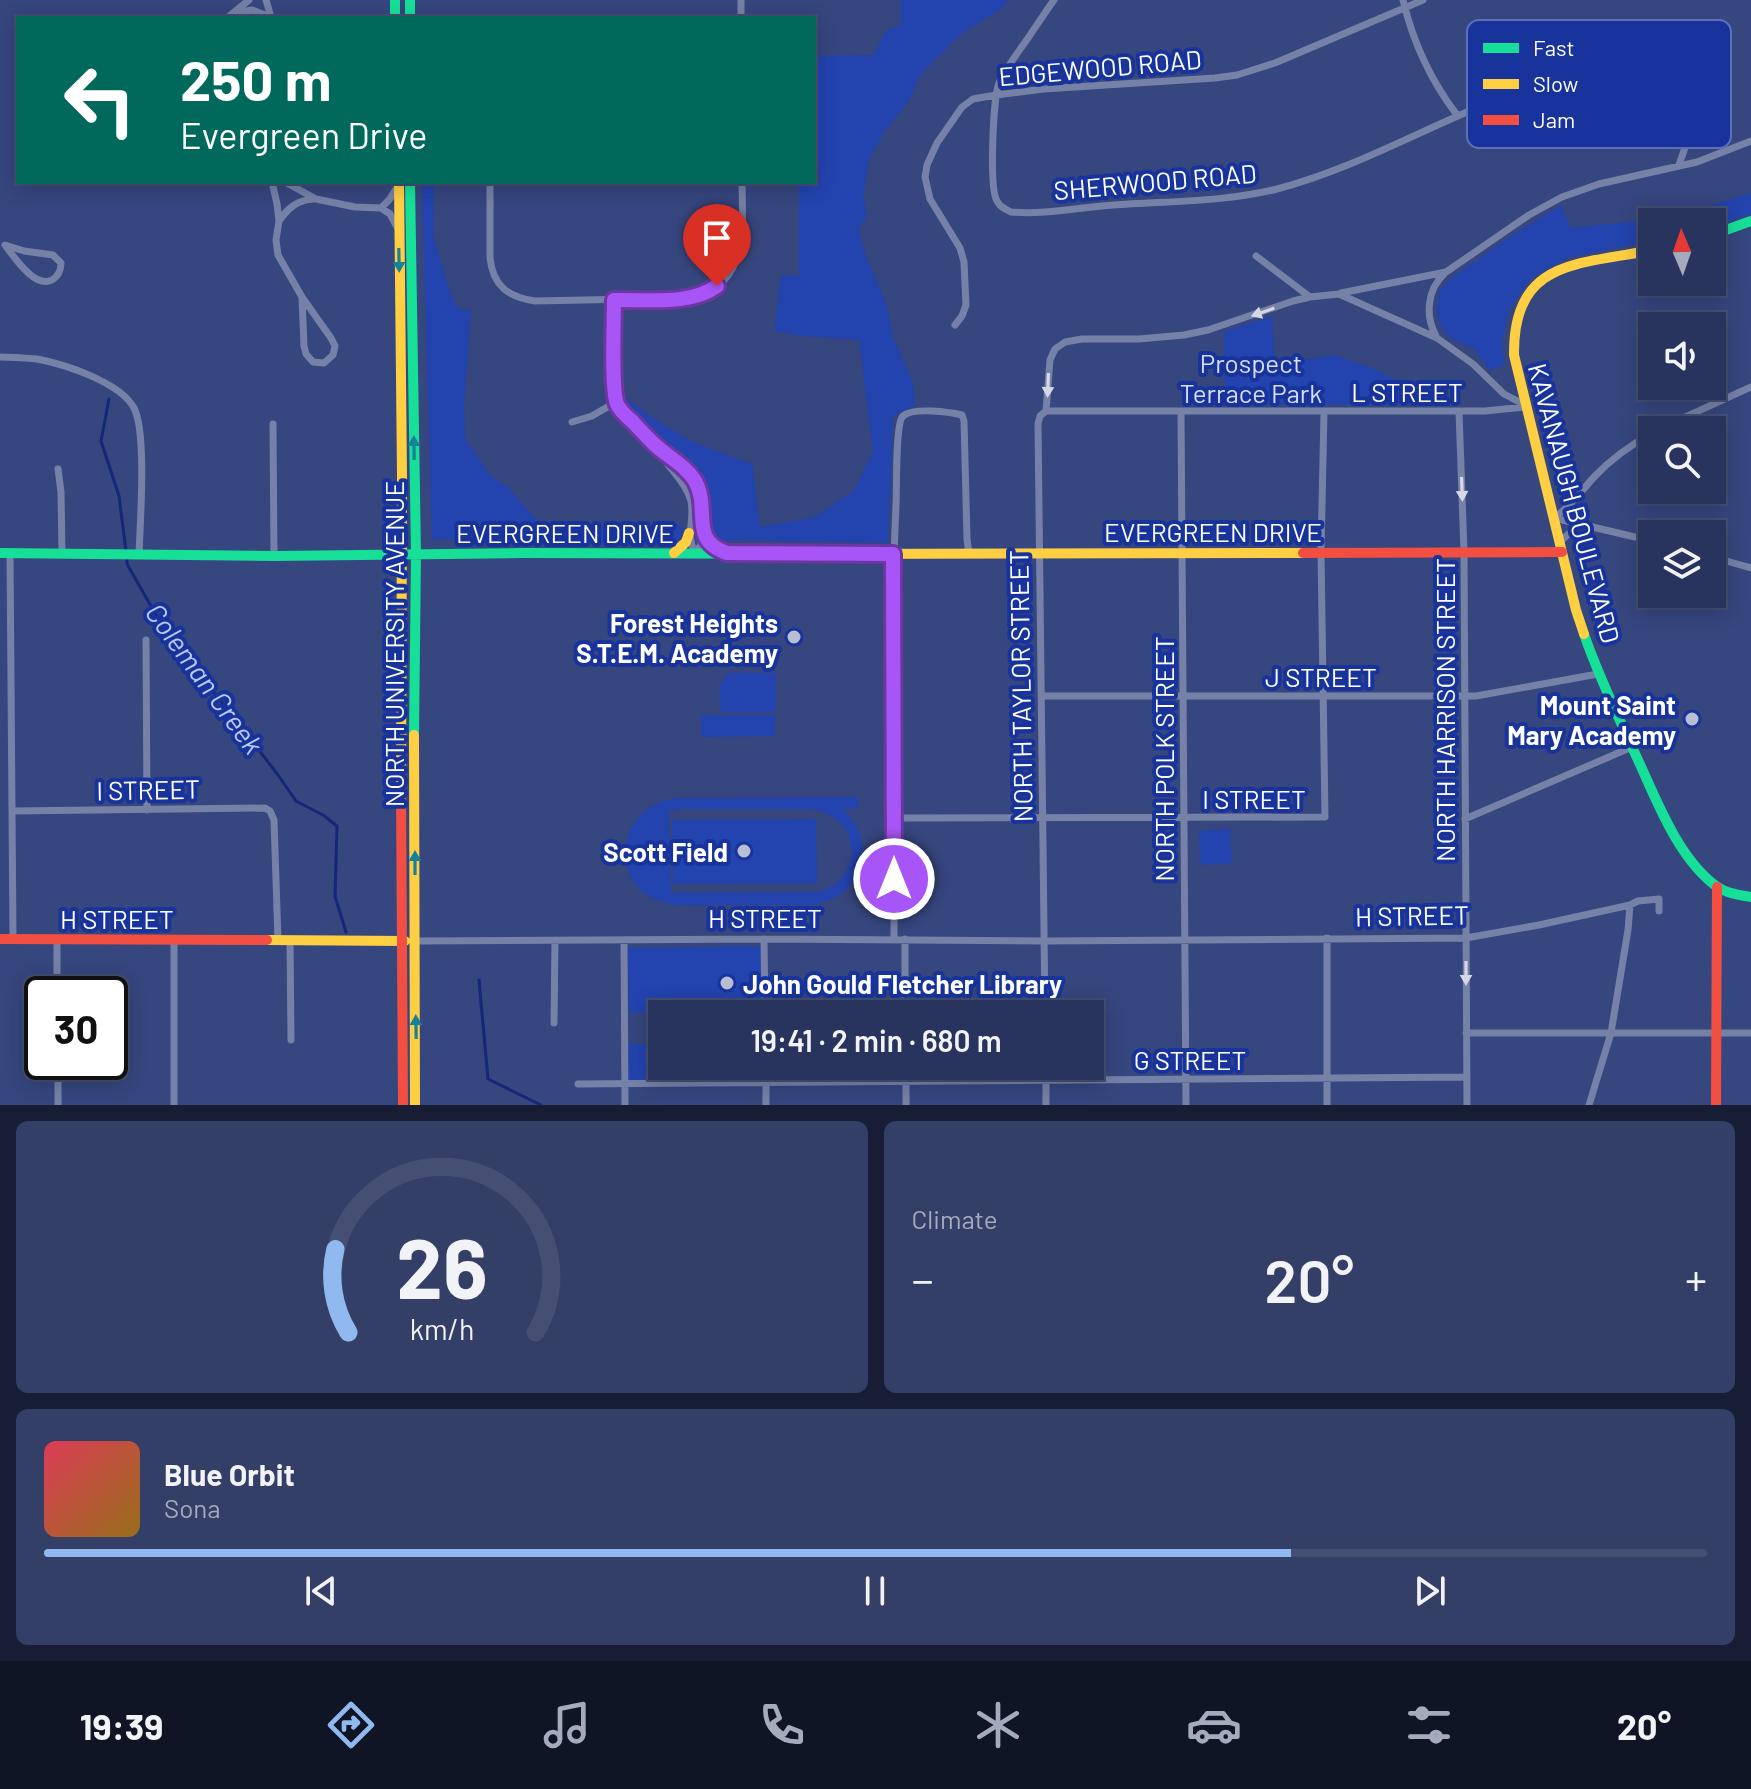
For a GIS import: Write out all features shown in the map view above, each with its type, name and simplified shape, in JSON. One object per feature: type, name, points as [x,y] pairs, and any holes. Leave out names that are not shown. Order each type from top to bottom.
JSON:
[{"type":"street","points":[[231,16],[249,0]]},
{"type":"street","points":[[996,95],[1010,64],[1054,0]]},
{"type":"street","name":"EDGEWOOD ROAD","points":[[955,325],[966,305],[964,262],[960,248],[930,199],[926,171],[937,143],[962,107],[973,99],[1044,89],[1237,75],[1275,63],[1404,4],[1423,0]]},
{"type":"street","points":[[1404,4],[1425,62],[1457,115]]},
{"type":"street","points":[[231,16],[252,10],[269,16]]},
{"type":"street","name":"SHERWOOD ROAD","points":[[996,95],[994,187],[997,201],[1011,212],[1218,198],[1266,191],[1330,171],[1467,111]]},
{"type":"street","points":[[1437,338],[1430,323],[1430,303],[1436,283],[1446,272],[1529,215],[1562,197],[1599,184],[1697,162],[1751,141]]},
{"type":"street","name":"SHERWOOD ROAD","points":[[1679,165],[1684,148]]},
{"type":"street","points":[[273,184],[279,221],[276,240],[278,255],[334,344],[333,355],[324,363],[313,362],[306,354],[302,297]]},
{"type":"street","points":[[289,184],[316,199]]},
{"type":"street","points":[[381,208],[401,184]]},
{"type":"street","name":"NORTH UNIVERSITY AVENUE","points":[[402,184],[398,229],[403,1105]]},
{"type":"street","name":"NORTH UNIVERSITY AVENUE","points":[[402,184],[416,554],[415,1105]]},
{"type":"street","points":[[490,184],[490,264],[494,277],[515,297],[535,301],[693,298],[706,294],[734,268],[739,256],[742,184]]},
{"type":"street","points":[[279,221],[294,204],[316,199],[355,207],[381,208],[390,214],[398,229]]},
{"type":"street","points":[[1726,230],[1751,221]]},
{"type":"street","points":[[3,243],[24,251],[53,255],[61,263],[60,272],[48,282],[38,280],[23,268],[3,243]]},
{"type":"street","name":"KAVANAUGH BOULEVARD","points":[[1638,252],[1572,264],[1556,271],[1534,288],[1522,306],[1514,330],[1514,355],[1576,610],[1598,674],[1662,811],[1691,861],[1717,887],[1751,897]]},
{"type":"street","points":[[1256,256],[1310,297],[1446,272]]},
{"type":"street","points":[[1339,294],[1437,338],[1473,364],[1504,394],[1527,406]]},
{"type":"street","name":"NORTH TAYLOR STREET","points":[[1045,1000],[1038,424],[1040,416],[1046,411],[1050,360],[1055,349],[1072,340],[1153,339],[1184,335],[1310,297]]},
{"type":"street","points":[[614,300],[616,402],[628,418],[695,481],[701,499],[702,529],[701,545],[695,553],[689,533]]},
{"type":"street","points":[[0,357],[38,360],[73,370],[118,390],[133,406],[140,437],[131,555]]},
{"type":"street","points":[[1687,416],[1751,387]]},
{"type":"street","points":[[572,422],[592,416],[616,402]]},
{"type":"street","name":"L STREET","points":[[1046,411],[1485,411],[1527,406]]},
{"type":"street","name":"NORTH HARRISON STREET","points":[[1459,411],[1464,552],[1467,1105]]},
{"type":"street","points":[[894,939],[893,554],[898,478],[897,430],[905,414],[948,412],[962,415],[969,554]]},
{"type":"street","name":"NORTH POLK STREET","points":[[1181,412],[1186,1105]]},
{"type":"street","points":[[1324,412],[1321,552],[1324,696]]},
{"type":"street","points":[[273,424],[274,556]]},
{"type":"street","points":[[1554,518],[1566,510],[1598,473],[1638,442]]},
{"type":"street","points":[[655,445],[687,491],[692,517],[686,542],[672,553]]},
{"type":"street","points":[[58,469],[62,553]]},
{"type":"street","points":[[1554,518],[1638,538]]},
{"type":"street","points":[[1561,547],[1580,523]]},
{"type":"street","points":[[702,529],[709,544],[727,553]]},
{"type":"street","name":"EVERGREEN DRIVE","points":[[5,553],[274,556],[1039,554],[1464,552],[1561,547]]},
{"type":"street","points":[[5,553],[13,811],[13,939]]},
{"type":"street","points":[[1726,561],[1751,568]]},
{"type":"street","points":[[146,640],[147,810]]},
{"type":"street","name":"J STREET","points":[[1041,696],[1491,694],[1598,674]]},
{"type":"street","name":"I STREET","points":[[895,818],[1325,817],[1324,696]]},
{"type":"street","points":[[1465,819],[1632,747]]},
{"type":"street","name":"I STREET","points":[[13,811],[260,807],[270,811],[274,823],[278,940]]},
{"type":"street","points":[[1716,1105],[1717,887]]},
{"type":"street","name":"H STREET","points":[[0,939],[1044,941],[1466,938],[1539,925],[1638,901],[1659,899],[1659,911]]},
{"type":"street","points":[[1589,1105],[1611,1033],[1630,905]]},
{"type":"street","points":[[1327,938],[1327,1105]]},
{"type":"street","points":[[764,939],[765,1000]]},
{"type":"street","points":[[905,939],[905,1000]]},
{"type":"street","points":[[57,940],[57,976]]},
{"type":"street","points":[[174,940],[174,1105]]},
{"type":"street","points":[[290,940],[291,1040]]},
{"type":"street","points":[[554,1023],[555,940]]},
{"type":"street","points":[[624,940],[625,1105]]},
{"type":"street","points":[[1466,1033],[1751,1033]]},
{"type":"street","name":"G STREET","points":[[1104,1080],[1467,1077]]},
{"type":"street","points":[[58,1080],[58,1105]]},
{"type":"street","points":[[1046,1080],[1046,1105]]},
{"type":"street","name":"G STREET","points":[[578,1084],[1046,1080]]},
{"type":"street","points":[[906,1081],[906,1105]]},
{"type":"street","points":[[766,1082],[766,1105]]},
{"type":"green space","points":[[901,0],[1008,0],[1003,8],[962,33],[921,74],[908,102],[884,132],[869,160],[863,194],[867,216],[858,229],[886,303],[893,337],[913,383],[915,406],[893,416],[888,543],[714,540],[709,498],[687,460],[668,447],[626,406],[626,398],[690,441],[752,464],[760,527],[815,517],[854,490],[873,452],[859,340],[774,331],[781,275],[799,276],[799,184],[816,184],[819,180],[819,158],[816,157],[816,56],[873,55],[886,31],[901,25]]},
{"type":"green space","points":[[422,184],[434,184],[433,235],[449,289],[458,309],[471,310],[464,404],[465,438],[491,476],[509,488],[529,512],[546,526],[684,526],[677,545],[432,539]]},
{"type":"green space","points":[[1751,193],[1751,214],[1726,222],[1726,208],[1704,208]]},
{"type":"green space","points":[[1561,205],[1571,228],[1638,221],[1638,244],[1569,257],[1530,279],[1509,310],[1502,342],[1505,365],[1489,370],[1475,349],[1445,333],[1437,310],[1441,289],[1452,278]]},
{"type":"green space","name":"Prospect Terrace Park","points":[[1272,316],[1275,365],[1334,355],[1374,369],[1447,404],[1225,405],[1224,332]]},
{"type":"green space","points":[[729,673],[776,675],[776,709],[772,712],[720,710],[720,684]]},
{"type":"green space","points":[[701,715],[775,715],[775,736],[701,737]]},
{"type":"green space","points":[[858,797],[858,808],[843,809],[855,823],[861,839],[863,854],[860,869],[842,893],[809,905],[687,906],[660,901],[642,891],[631,877],[626,861],[626,844],[632,827],[643,813],[659,803],[679,798]],"holes":[[[809,809],[826,813],[839,822],[848,834],[850,861],[845,874],[834,885],[818,892],[671,893],[669,811]]]},
{"type":"green space","name":"Scott Field","points":[[816,819],[817,883],[673,884],[672,820]]},
{"type":"green space","points":[[1230,829],[1232,863],[1201,865],[1199,831]]},
{"type":"green space","points":[[761,946],[762,1000],[648,1000],[648,1013],[629,1013],[628,948]]},
{"type":"green space","points":[[629,1044],[648,1044],[648,1080],[628,1080]]},
{"type":"waterway","name":"Coleman Creek","points":[[109,399],[101,441],[119,496],[126,551]]},
{"type":"waterway","name":"Coleman Creek","points":[[127,559],[160,622],[296,801],[337,826],[335,896],[346,932]]},
{"type":"waterway","name":"Coleman Creek","points":[[479,980],[488,1079],[541,1105]]},
{"type":"traffic: fast","points":[[395,0],[395,16]]},
{"type":"traffic: fast","points":[[410,0],[410,16]]},
{"type":"traffic: fast","points":[[410,184],[416,554],[414,735]]},
{"type":"traffic: fast","points":[[1726,230],[1751,221]]},
{"type":"traffic: fast","points":[[0,553],[274,556],[832,554]]},
{"type":"traffic: fast","points":[[1584,634],[1661,811],[1680,845],[1716,886],[1751,897]]},
{"type":"traffic: slow","points":[[399,184],[401,794]]},
{"type":"traffic: slow","points":[[1584,634],[1514,355],[1517,323],[1525,300],[1538,283],[1556,272],[1576,264],[1638,252]]},
{"type":"traffic: slow","points":[[702,529],[709,544],[721,551]]},
{"type":"traffic: slow","points":[[674,553],[686,542],[689,533]]},
{"type":"traffic: slow","points":[[832,554],[1303,553]]},
{"type":"traffic: slow","points":[[414,735],[415,1105]]},
{"type":"traffic: slow","points":[[267,940],[405,941]]},
{"type":"traffic: jam","points":[[1303,553],[1562,552]]},
{"type":"traffic: jam","points":[[401,794],[403,1105]]},
{"type":"traffic: jam","points":[[1716,1105],[1717,887]]},
{"type":"traffic: jam","points":[[0,939],[267,940]]},
{"type":"place","name":"Forest Heights S.T.E.M. Academy","points":[[794,637]]},
{"type":"place","name":"Mount Saint Mary Academy","points":[[1692,719]]},
{"type":"place","name":"Scott Field","points":[[744,851]]},
{"type":"place","name":"John Gould Fletcher Library","points":[[727,983]]},
{"type":"route","points":[[717,286],[693,298],[614,300],[616,402],[655,445],[691,476],[701,499],[702,529],[709,544],[717,550],[727,553],[893,554],[894,879]]}]
